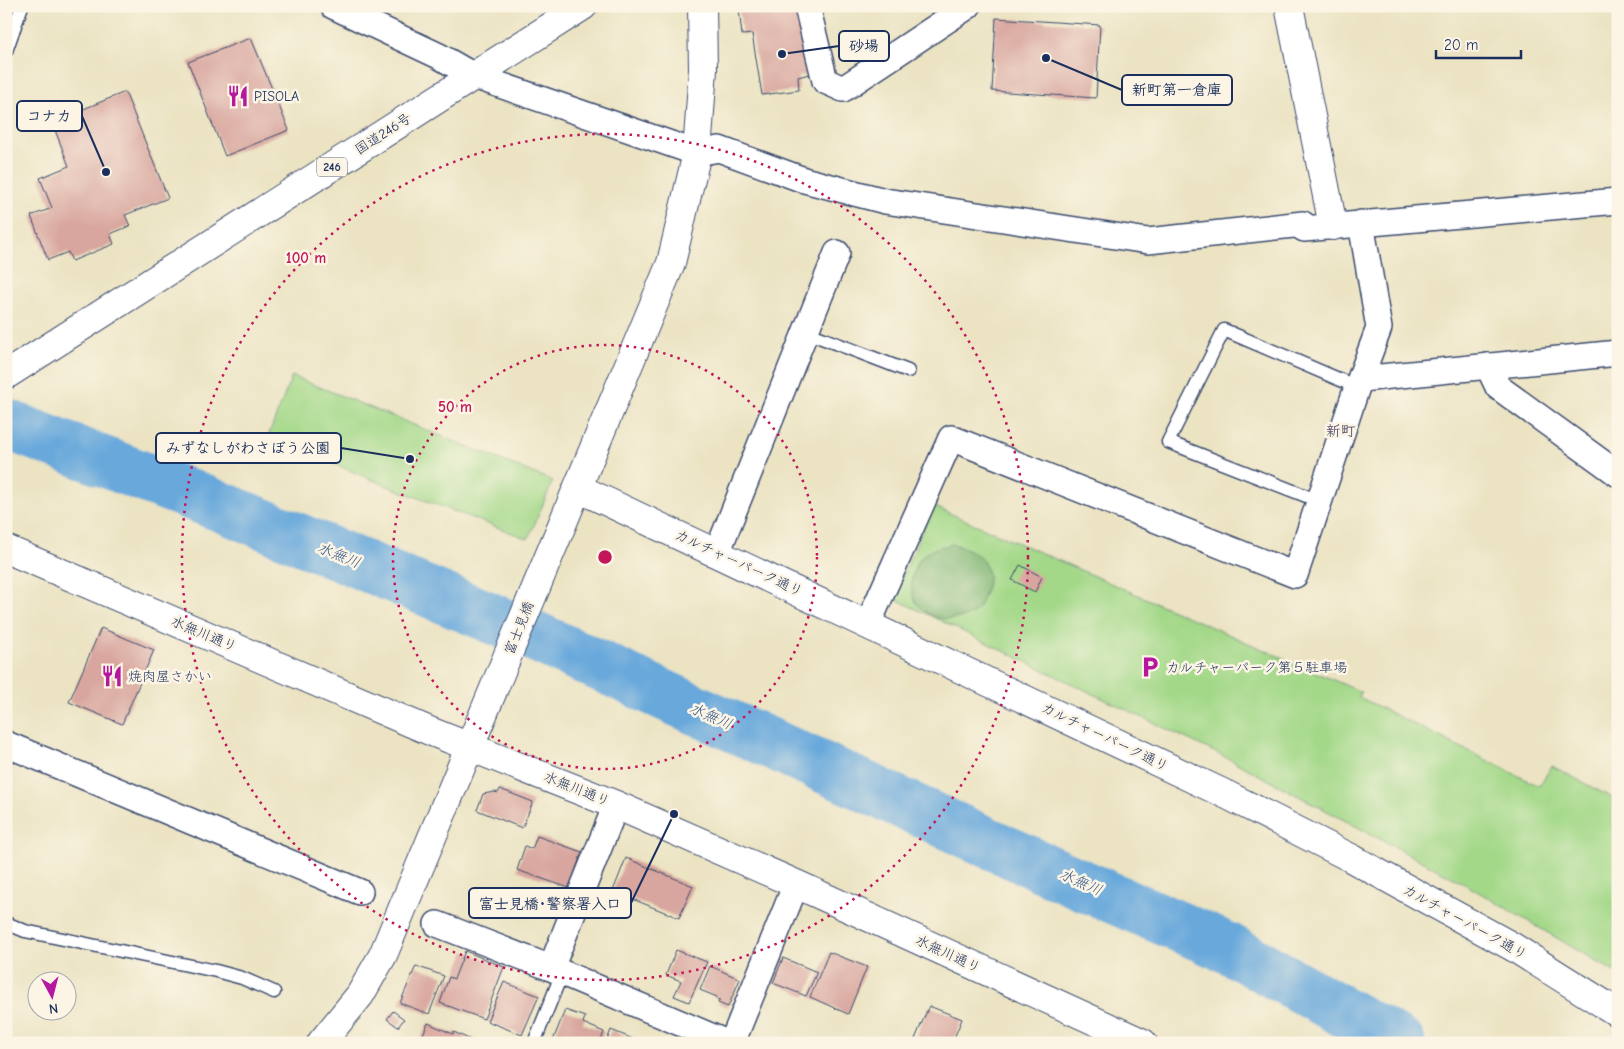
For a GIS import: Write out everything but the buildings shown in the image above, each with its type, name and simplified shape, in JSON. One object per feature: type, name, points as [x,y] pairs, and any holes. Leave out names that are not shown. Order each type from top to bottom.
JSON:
[{"type":"main road","name":"国道246号","points":[[6,375],[582,6]]},
{"type":"main road","name":"富士見橋","points":[[321,1043],[360,995],[383,955],[671,263],[698,153],[703,69],[702,6]]},
{"type":"main road","points":[[1289,6],[1333,226]]},
{"type":"main road","name":"カルチャーパーク通り","points":[[578,488],[1218,791],[1351,858],[1512,947],[1618,1013]]},
{"type":"main road","name":"水無川通り","points":[[6,549],[470,747],[616,805],[796,884],[1143,1043]]},
{"type":"street","points":[[333,6],[439,56],[474,76],[698,153],[719,149],[804,180],[885,202],[1148,241],[1303,224],[1304,229],[1618,201]]},
{"type":"street","points":[[807,6],[825,81],[843,89],[968,6]]},
{"type":"street","points":[[868,624],[951,438],[1295,576],[1379,328],[1361,223]]},
{"type":"street","points":[[717,553],[837,253]]},
{"type":"street","points":[[1359,383],[1488,366],[1618,353]]},
{"type":"street","points":[[1488,366],[1498,387],[1618,474]]},
{"type":"street","points":[[6,744],[360,892]]},
{"type":"street","points":[[557,971],[616,805]]},
{"type":"street","points":[[732,1043],[796,884]]},
{"type":"street","points":[[437,924],[557,971],[727,1043]]},
{"type":"lane","points":[[6,51],[22,6]]},
{"type":"lane","points":[[1319,501],[1168,442],[1224,330],[1359,383]]},
{"type":"lane","points":[[806,332],[908,371]]},
{"type":"lane","points":[[6,923],[25,931],[216,970],[242,978],[274,992]]},
{"type":"lane","points":[[534,1043],[557,971]]},
{"type":"green space","points":[[292,376],[553,481],[528,539],[400,491],[268,437]]},
{"type":"green space","points":[[933,506],[1361,692],[1359,697],[1539,786],[1552,766],[1618,801],[1618,974],[1463,883],[1227,758],[893,598]]},
{"type":"green space","points":[[952,544],[970,550],[983,561],[988,576],[987,585],[981,603],[973,613],[963,617],[942,619],[929,614],[915,601],[912,577],[918,561],[924,555],[935,549]]},
{"type":"waterway","name":"水無川","points":[[6,424],[222,507],[523,631],[1064,877],[1228,948],[1400,1043]]},
{"type":"place","name":"砂場","points":[[782,54]]},
{"type":"place","name":"新町第一倉庫","points":[[1046,58]]},
{"type":"place","name":"PISOLA","points":[[238,96]]},
{"type":"place","name":"コナカ","points":[[106,172]]},
{"type":"place","name":"みずなしがわさぼう公園","points":[[410,459]]},
{"type":"place","name":"カルチャーパーク第５駐車場","points":[[1150,667]]},
{"type":"place","name":"焼肉屋さかい","points":[[112,676]]},
{"type":"place","name":"富士見橋･警察署入口","points":[[674,814]]},
{"type":"district","name":"新町","points":[[1341,431]]}]
